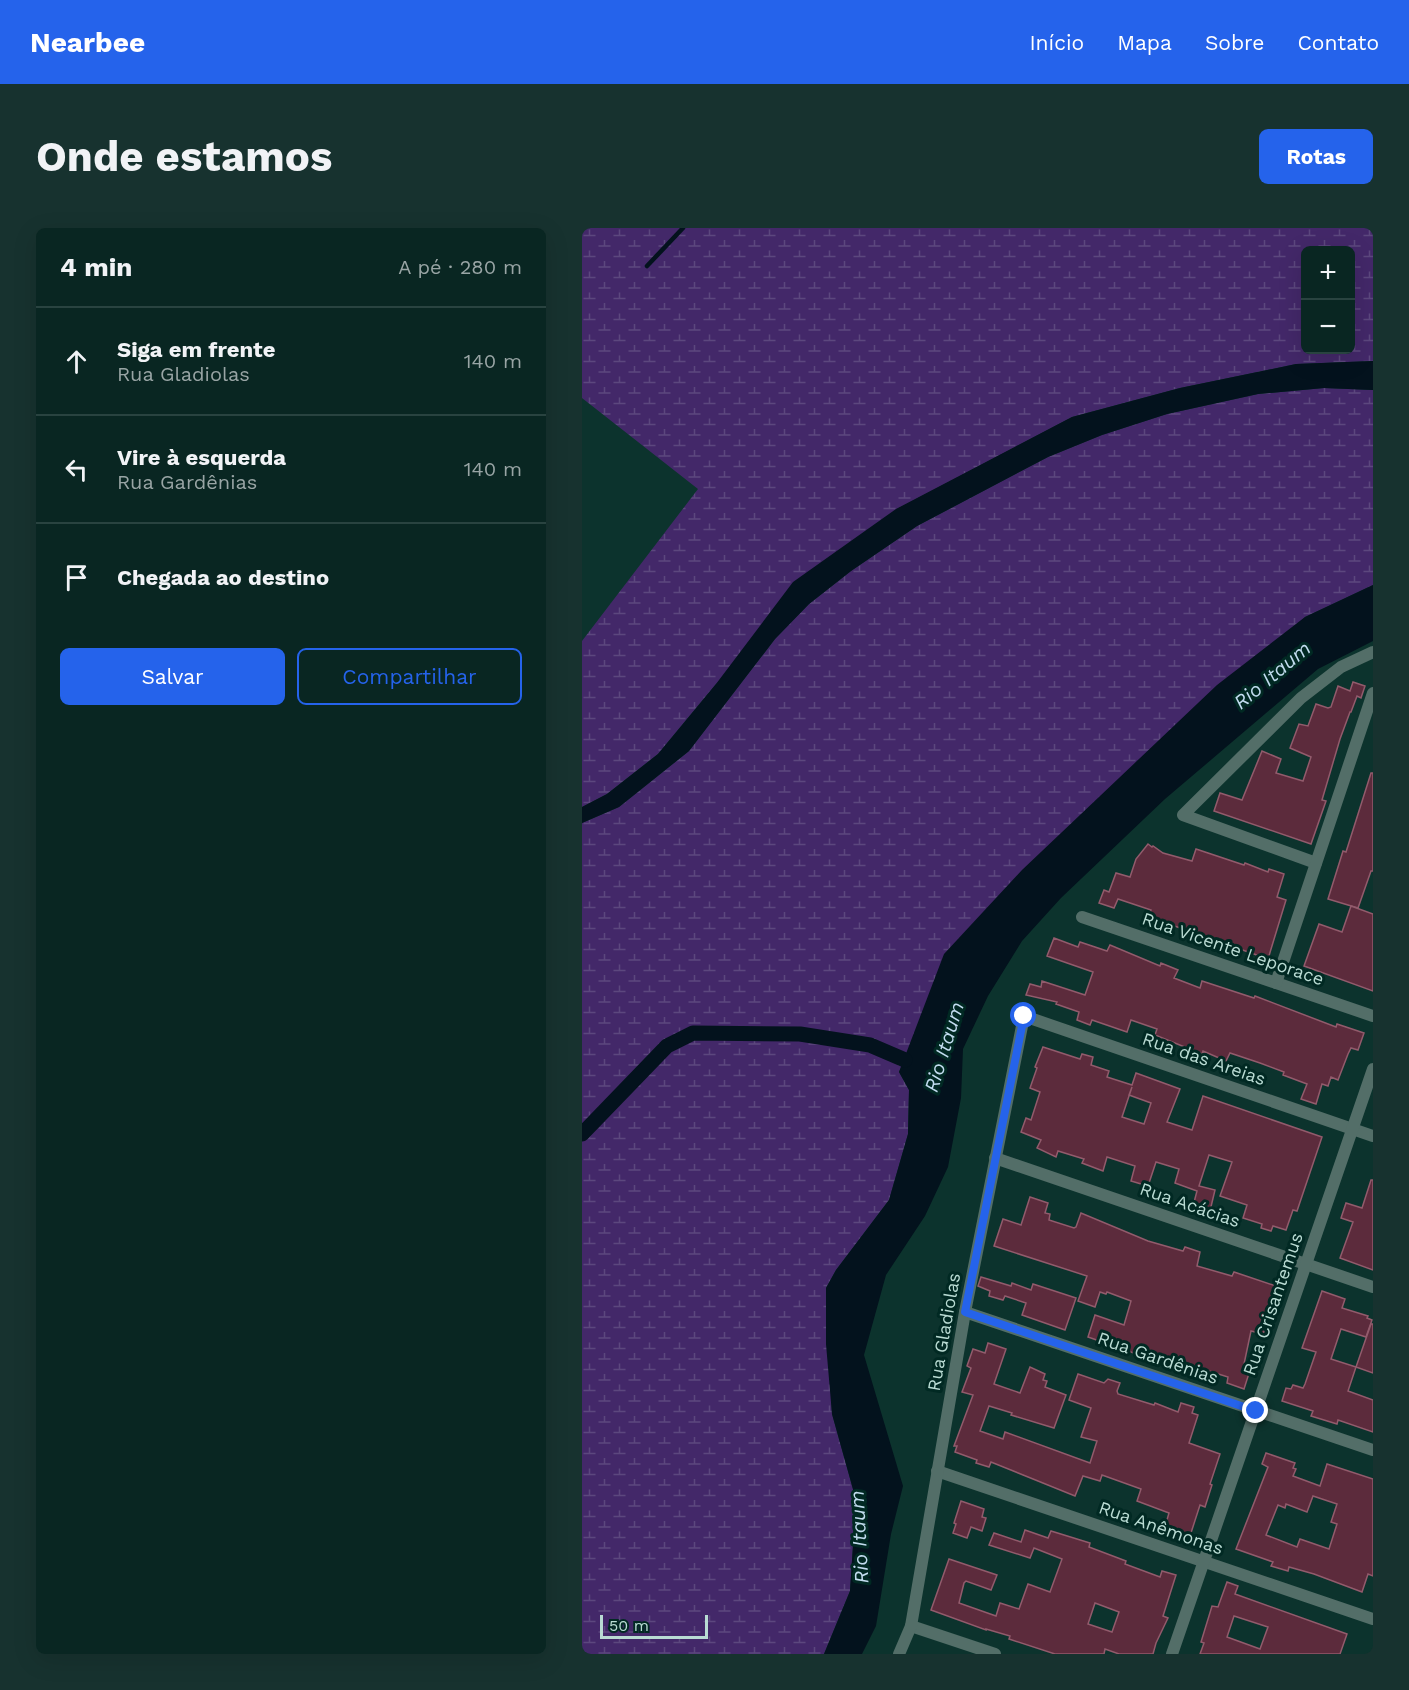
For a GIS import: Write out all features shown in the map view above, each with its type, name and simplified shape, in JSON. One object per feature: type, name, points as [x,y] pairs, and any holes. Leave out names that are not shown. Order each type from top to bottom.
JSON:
[{"type":"street","points":[[1316,864],[1183,815],[1301,698],[1341,667],[1373,652]]},
{"type":"street","points":[[1276,983],[1373,693]]},
{"type":"street","name":"Rua Vicente Leporace","points":[[1082,917],[1373,1016]]},
{"type":"street","name":"Rua das Areias","points":[[1024,1016],[1373,1136]]},
{"type":"street","name":"Rua Gladiolas","points":[[899,1654],[911,1626],[965,1312],[1024,1016]]},
{"type":"street","name":"Rua Crisantemus","points":[[1172,1654],[1373,1069]]},
{"type":"street","name":"Rua Acácias","points":[[995,1158],[1373,1287]]},
{"type":"street","name":"Rua Gardênias","points":[[965,1312],[1373,1450]]},
{"type":"street","name":"Rua Anêmonas","points":[[937,1471],[1373,1619]]},
{"type":"street","points":[[911,1626],[995,1654]]},
{"type":"green space","points":[[582,228],[1373,228],[1373,361],[1296,364],[1180,388],[1072,417],[897,509],[716,684],[658,754],[607,794],[582,807],[582,641],[698,489],[582,398]]},
{"type":"green space","points":[[1324,388],[1373,390],[1373,585],[1305,617],[921,1019],[899,1072],[909,1090],[908,1134],[889,1200],[836,1270],[826,1288],[832,1414],[856,1500],[850,1591],[824,1654],[582,1654],[582,823],[619,807],[689,751],[775,639],[809,604],[851,571],[917,526],[1048,457],[1102,435],[1167,414],[1258,394]]},
{"type":"water","points":[[1373,361],[1373,390],[1324,388],[1258,394],[1167,414],[1102,435],[1048,457],[917,526],[851,571],[809,604],[775,639],[689,751],[619,807],[582,823],[582,807],[607,794],[658,754],[716,684],[793,582],[896,509],[1072,417],[1180,388],[1296,364]]},
{"type":"water","name":"Rio Itaum","points":[[1373,585],[1373,641],[1318,669],[1165,799],[1061,898],[1022,941],[988,996],[963,1049],[961,1098],[948,1167],[925,1216],[886,1275],[864,1355],[903,1486],[891,1534],[876,1626],[862,1654],[824,1654],[850,1591],[856,1500],[832,1414],[826,1344],[826,1288],[836,1270],[889,1200],[908,1134],[909,1090],[899,1072],[944,954],[1022,870],[1217,685],[1305,617]]},
{"type":"building","points":[[1353,682],[1365,686],[1361,698],[1357,696],[1340,739],[1322,800],[1326,801],[1311,844],[1214,811],[1220,793],[1242,800],[1262,751],[1281,759],[1276,773],[1303,781],[1311,757],[1290,748],[1299,724],[1308,726],[1316,704],[1331,707],[1338,686],[1350,691]]},
{"type":"building","points":[[1371,773],[1373,773],[1373,871],[1371,871],[1358,908],[1328,899],[1343,851],[1346,852]]},
{"type":"building","points":[[1148,844],[1163,853],[1192,861],[1196,849],[1268,872],[1269,869],[1284,874],[1277,897],[1286,900],[1268,959],[1149,917],[1151,910],[1118,899],[1114,908],[1099,903],[1104,890],[1109,892],[1116,873],[1130,877],[1136,859]]},
{"type":"building","points":[[1351,906],[1373,914],[1373,991],[1304,966],[1319,924],[1342,932]]},
{"type":"building","points":[[1054,938],[1078,947],[1080,942],[1107,951],[1110,945],[1160,966],[1161,963],[1178,970],[1174,978],[1200,988],[1202,981],[1254,998],[1255,996],[1336,1027],[1337,1024],[1364,1033],[1358,1050],[1351,1048],[1338,1080],[1331,1077],[1328,1086],[1322,1084],[1316,1104],[1301,1099],[1307,1084],[1283,1075],[1284,1072],[1230,1053],[1226,1061],[1203,1051],[1202,1054],[1155,1035],[1157,1029],[1131,1020],[1127,1032],[1092,1020],[1090,1025],[1077,1020],[1079,1012],[1056,1004],[1057,1002],[1026,995],[1030,984],[1041,987],[1042,981],[1085,995],[1093,972],[1047,956]]},
{"type":"building","points":[[1043,1047],[1080,1059],[1082,1054],[1093,1057],[1091,1065],[1109,1071],[1107,1077],[1132,1085],[1136,1073],[1180,1089],[1167,1122],[1192,1130],[1203,1096],[1322,1137],[1297,1211],[1293,1210],[1286,1230],[1273,1226],[1271,1231],[1261,1228],[1262,1224],[1243,1218],[1247,1205],[1220,1196],[1232,1162],[1209,1155],[1199,1186],[1215,1190],[1209,1215],[1192,1210],[1197,1191],[1175,1183],[1179,1169],[1156,1162],[1148,1186],[1131,1181],[1135,1166],[1107,1157],[1103,1171],[1082,1163],[1084,1159],[1058,1151],[1056,1157],[1037,1148],[1041,1140],[1021,1132],[1026,1118],[1031,1120],[1040,1092],[1030,1088],[1037,1068],[1035,1067]],"holes":[[[1129,1095],[1151,1103],[1144,1124],[1122,1117]]]},
{"type":"building","points":[[1371,1180],[1373,1180],[1373,1270],[1340,1258],[1353,1222],[1341,1218],[1346,1203],[1362,1208]]},
{"type":"building","points":[[1030,1197],[1048,1203],[1045,1213],[1050,1214],[1049,1220],[1074,1228],[1081,1213],[1148,1241],[1183,1251],[1185,1247],[1200,1252],[1197,1266],[1232,1276],[1234,1272],[1279,1287],[1263,1334],[1251,1331],[1244,1364],[1251,1367],[1244,1389],[1227,1383],[1228,1377],[1196,1367],[1191,1373],[1088,1337],[1095,1315],[1124,1325],[1131,1301],[1107,1292],[1106,1294],[1100,1292],[1095,1307],[1078,1301],[1087,1276],[994,1246],[1003,1219],[1021,1225]]},
{"type":"building","points":[[981,1277],[1011,1286],[1012,1283],[1031,1290],[1033,1284],[1076,1298],[1065,1330],[1022,1315],[1026,1303],[1005,1296],[1003,1300],[989,1296],[990,1291],[978,1286]]},
{"type":"building","points":[[1322,1291],[1345,1299],[1342,1308],[1368,1316],[1367,1318],[1372,1320],[1366,1337],[1341,1329],[1331,1359],[1356,1367],[1348,1391],[1373,1400],[1373,1432],[1338,1420],[1337,1424],[1311,1416],[1313,1411],[1282,1401],[1286,1388],[1291,1389],[1293,1385],[1303,1388],[1305,1384],[1316,1352],[1302,1348]]},
{"type":"building","points":[[1371,1324],[1373,1324],[1373,1373],[1356,1367]]},
{"type":"building","points":[[988,1343],[1006,1349],[994,1384],[1020,1393],[1030,1367],[1045,1374],[1043,1380],[1047,1381],[1045,1387],[1066,1395],[1054,1428],[989,1406],[980,1431],[1003,1439],[1005,1432],[1090,1463],[1097,1441],[1081,1437],[1091,1408],[1069,1400],[1078,1374],[1104,1383],[1108,1379],[1120,1383],[1118,1394],[1154,1405],[1155,1403],[1178,1412],[1181,1403],[1194,1407],[1192,1413],[1198,1415],[1189,1443],[1220,1454],[1205,1507],[1200,1505],[1189,1539],[1164,1530],[1169,1513],[1137,1501],[1141,1489],[1102,1475],[1100,1481],[1083,1476],[1075,1496],[991,1462],[989,1467],[976,1463],[977,1460],[955,1452],[957,1446],[954,1446],[973,1395],[962,1392],[971,1368],[967,1366],[973,1349],[985,1353]]},
{"type":"building","points":[[1266,1453],[1295,1463],[1293,1468],[1296,1469],[1293,1476],[1320,1486],[1327,1464],[1373,1479],[1373,1576],[1368,1574],[1362,1592],[1314,1574],[1289,1567],[1288,1571],[1271,1566],[1273,1562],[1236,1549],[1268,1467],[1262,1464]],"holes":[[[1313,1496],[1337,1504],[1331,1522],[1337,1524],[1329,1549],[1300,1539],[1297,1547],[1266,1535],[1278,1505],[1285,1508],[1286,1504],[1307,1512]]]},
{"type":"building","points":[[961,1501],[984,1509],[982,1517],[986,1518],[982,1531],[971,1527],[967,1538],[953,1533]]},
{"type":"building","points":[[1025,1530],[1048,1538],[1051,1531],[1090,1543],[1089,1547],[1160,1577],[1162,1571],[1176,1575],[1163,1616],[1168,1618],[1153,1654],[1119,1654],[1105,1649],[1104,1654],[1055,1654],[1009,1639],[1010,1636],[986,1630],[931,1610],[949,1559],[997,1575],[991,1590],[966,1581],[959,1603],[996,1616],[1000,1603],[1019,1609],[1028,1584],[1050,1592],[1062,1559],[1034,1548],[1030,1558],[989,1545],[994,1533],[1021,1542]],"holes":[[[1095,1603],[1119,1612],[1112,1632],[1088,1624]]]},
{"type":"building","points":[[1227,1582],[1238,1586],[1235,1594],[1347,1634],[1340,1654],[1200,1654],[1204,1643],[1201,1642],[1212,1606],[1218,1607]],"holes":[[[1234,1616],[1268,1627],[1260,1649],[1227,1637]]]},
{"type":"waterway","points":[[647,266],[683,228]]},
{"type":"waterway","points":[[582,1134],[667,1046],[693,1033],[800,1034],[870,1045],[905,1060]]},
{"type":"route","points":[[1024,1016],[965,1312],[1256,1411]]}]
